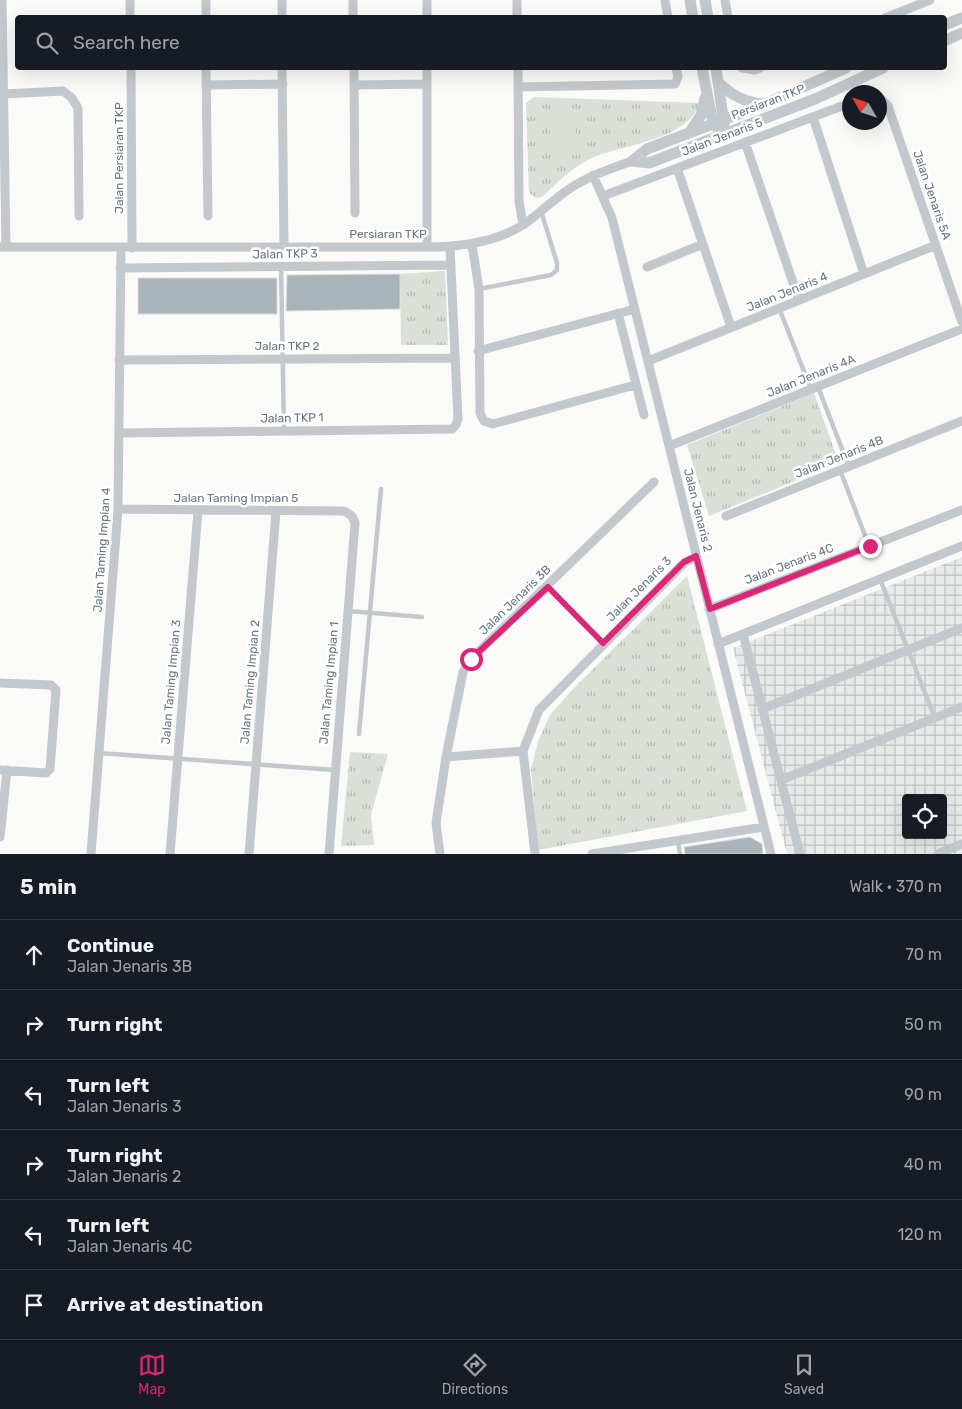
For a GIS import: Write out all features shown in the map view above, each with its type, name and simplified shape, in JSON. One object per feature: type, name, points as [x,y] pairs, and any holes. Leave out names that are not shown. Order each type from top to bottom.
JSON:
[{"type":"street","points":[[2,0],[3,247]]},
{"type":"street","points":[[130,0],[130,15]]},
{"type":"street","points":[[206,0],[206,15]]},
{"type":"street","points":[[282,0],[282,15]]},
{"type":"street","points":[[353,0],[353,15]]},
{"type":"street","points":[[426,0],[427,15]]},
{"type":"street","points":[[517,0],[517,15]]},
{"type":"street","points":[[665,0],[668,15]]},
{"type":"street","points":[[690,0],[692,15]]},
{"type":"street","points":[[705,0],[708,15]]},
{"type":"street","points":[[725,0],[728,15]]},
{"type":"street","points":[[892,15],[930,0]]},
{"type":"street","points":[[947,24],[962,18]]},
{"type":"street","points":[[947,40],[962,33]]},
{"type":"street","name":"Jalan Persiaran TKP","points":[[131,70],[132,248]]},
{"type":"street","points":[[206,70],[208,216]]},
{"type":"street","points":[[282,70],[284,247]]},
{"type":"street","points":[[354,70],[355,213]]},
{"type":"street","points":[[427,70],[427,247]]},
{"type":"street","points":[[518,70],[519,201],[523,225]]},
{"type":"street","points":[[518,87],[675,84],[678,78],[676,70]]},
{"type":"street","points":[[702,70],[713,123],[724,134]]},
{"type":"street","points":[[716,70],[725,119],[724,134]]},
{"type":"street","name":"Persiaran TKP","points":[[3,247],[450,247],[472,245],[507,233],[523,225],[569,189],[594,175],[632,161],[647,149],[766,104],[842,70]]},
{"type":"street","name":"Persiaran TKP","points":[[632,161],[649,163],[815,99],[879,70]]},
{"type":"street","points":[[719,83],[734,96],[748,102],[766,104]]},
{"type":"street","points":[[206,84],[283,84]]},
{"type":"street","points":[[354,85],[427,84]]},
{"type":"street","points":[[690,132],[701,115],[705,89]]},
{"type":"street","points":[[3,92],[63,91],[71,97],[78,108],[79,216]]},
{"type":"street","name":"Jalan Jenaris 5A","points":[[887,105],[962,320]]},
{"type":"street","name":"Jalan Jenaris 5","points":[[603,196],[842,106]]},
{"type":"street","points":[[813,116],[864,274]]},
{"type":"street","points":[[745,142],[799,300]]},
{"type":"street","points":[[677,168],[731,327]]},
{"type":"street","name":"Jalan Jenaris 2","points":[[594,175],[612,218],[771,854]]},
{"type":"street","points":[[647,267],[703,244]]},
{"type":"street","points":[[472,245],[479,289],[480,413],[484,421],[493,424],[635,385]]},
{"type":"street","name":"Jalan Jenaris 4","points":[[648,361],[936,245]]},
{"type":"street","points":[[450,247],[455,358]]},
{"type":"street","name":"Jalan Taming Impian 4","points":[[91,854],[118,509],[121,248]]},
{"type":"street","name":"Jalan TKP 3","points":[[120,268],[450,265]]},
{"type":"street","points":[[478,350],[634,309]]},
{"type":"street","points":[[618,314],[644,415]]},
{"type":"street","name":"Jalan Jenaris 4A","points":[[669,446],[962,329]]},
{"type":"street","name":"Jalan TKP 2","points":[[119,360],[455,358]]},
{"type":"street","name":"Jalan TKP 1","points":[[120,433],[452,428],[458,419],[455,358]]},
{"type":"street","name":"Jalan Jenaris 4B","points":[[726,516],[962,421]]},
{"type":"street","name":"Jalan Jenaris 3B","points":[[440,854],[436,823],[446,757],[463,672],[471,659],[548,587],[654,482]]},
{"type":"street","name":"Jalan Taming Impian 5","points":[[118,509],[344,511],[352,516]]},
{"type":"street","name":"Jalan Jenaris 4C","points":[[710,609],[962,510]]},
{"type":"street","name":"Jalan Taming Impian 3","points":[[170,854],[198,511]]},
{"type":"street","name":"Jalan Taming Impian 2","points":[[249,854],[276,511]]},
{"type":"street","name":"Jalan Taming Impian 1","points":[[329,854],[356,522],[352,516]]},
{"type":"street","points":[[718,644],[962,546]]},
{"type":"street","name":"Jalan Jenaris 3","points":[[535,854],[524,751],[539,710],[684,562],[696,556]]},
{"type":"street","points":[[762,709],[962,628]]},
{"type":"street","points":[[743,634],[800,854]]},
{"type":"street","points":[[0,683],[51,685],[56,690],[50,769],[46,773],[4,770],[0,837]]},
{"type":"street","points":[[781,780],[962,707]]},
{"type":"street","points":[[446,757],[524,751]]},
{"type":"street","points":[[592,854],[764,827]]},
{"type":"street","points":[[938,854],[962,844]]},
{"type":"lane","points":[[479,289],[551,275],[557,270],[557,263],[542,211]]},
{"type":"lane","points":[[281,267],[284,430]]},
{"type":"lane","points":[[779,308],[849,467]]},
{"type":"lane","points":[[840,470],[870,546]]},
{"type":"lane","points":[[359,734],[381,489]]},
{"type":"lane","points":[[880,579],[935,718]]},
{"type":"lane","points":[[548,587],[603,643]]},
{"type":"lane","points":[[348,611],[422,617]]},
{"type":"lane","points":[[99,752],[335,770]]},
{"type":"lane","points":[[678,841],[680,854]]},
{"type":"shaded area","points":[[962,557],[962,854],[787,854],[733,648]]},
{"type":"green space","points":[[534,97],[700,103],[693,115],[669,133],[587,160],[566,175],[542,197],[536,198],[529,193],[526,103]]},
{"type":"green space","points":[[574,110],[578,154],[552,156],[548,112]]},
{"type":"green space","points":[[445,271],[448,345],[401,345],[400,274]]},
{"type":"green space","points":[[814,393],[839,463],[709,516],[687,445]]},
{"type":"green space","points":[[687,576],[747,811],[538,850],[531,770],[538,741],[550,715],[571,691]]},
{"type":"green space","points":[[350,752],[388,754],[371,815],[374,845],[341,846]]},
{"type":"building","points":[[400,274],[400,309],[286,311],[287,275]]},
{"type":"building","points":[[138,278],[277,278],[277,314],[138,314]]},
{"type":"building","points":[[750,837],[762,844],[763,854],[685,854],[684,847]]},
{"type":"route","points":[[471,659],[548,587],[603,643],[684,562],[696,556],[710,609],[870,546]]}]
